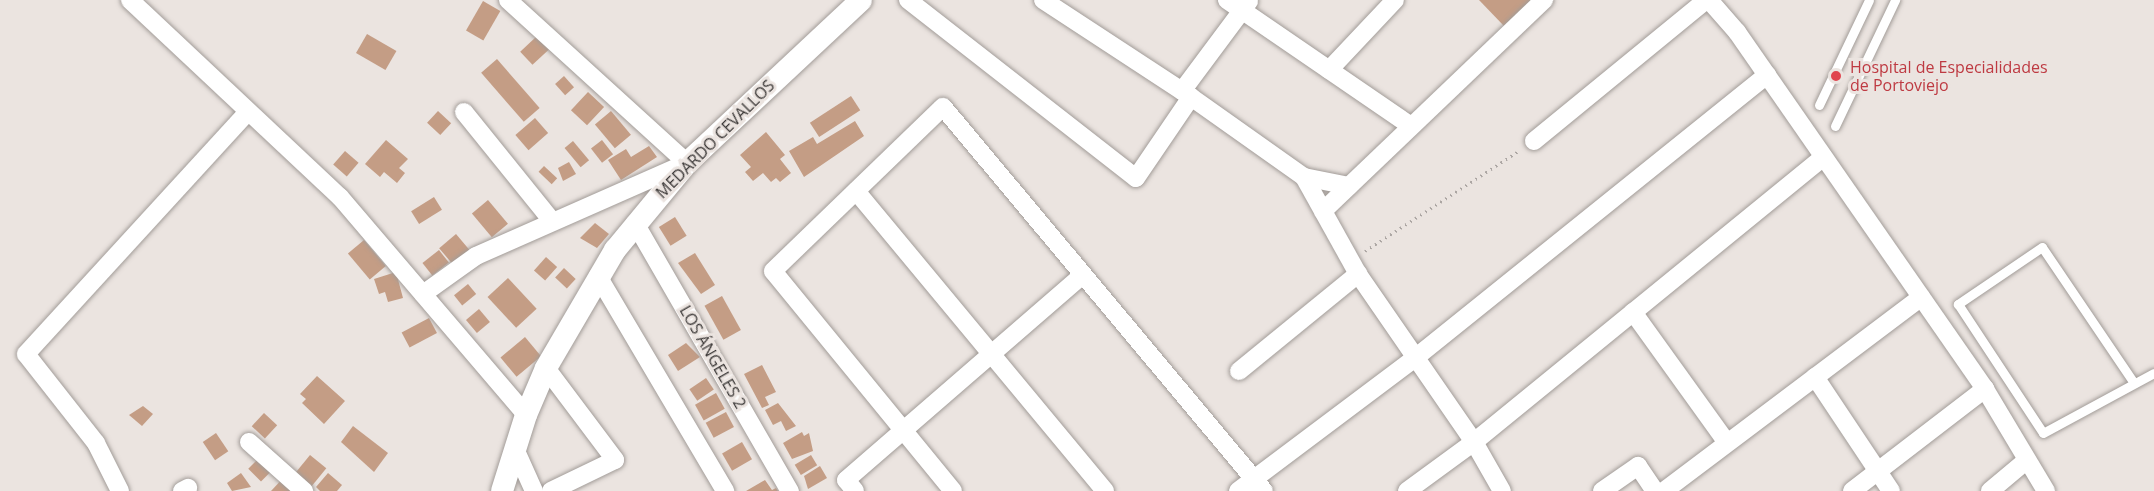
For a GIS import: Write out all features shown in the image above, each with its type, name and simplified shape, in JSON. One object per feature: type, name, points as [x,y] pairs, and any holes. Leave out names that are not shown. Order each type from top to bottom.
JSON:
[{"type":"street","points":[[130,0],[340,197],[526,415]]},
{"type":"street","points":[[423,294],[476,256],[552,220],[687,163],[508,0]]},
{"type":"street","name":"MEDARDO CEVALLOS","points":[[502,491],[526,415],[546,368],[598,276],[635,223],[687,163],[861,0]]},
{"type":"street","points":[[909,0],[1136,178],[1240,3],[1329,70],[1411,126]]},
{"type":"street","points":[[1043,0],[1187,94],[1304,177],[1349,186]]},
{"type":"street","points":[[1329,70],[1395,0]]},
{"type":"street","points":[[1323,211],[1544,0]]},
{"type":"street","points":[[1534,141],[1708,0],[1767,75],[1985,389],[2046,491]]},
{"type":"street","points":[[1238,491],[1415,358],[1767,75]]},
{"type":"street","points":[[953,491],[773,271],[943,107],[1264,491]]},
{"type":"street","points":[[120,491],[96,443],[26,354],[248,112]]},
{"type":"street","points":[[464,112],[552,220]]},
{"type":"street","points":[[1407,491],[1474,441],[1824,157]]},
{"type":"street","points":[[1304,177],[1354,267],[1474,441],[1502,491]]},
{"type":"street","points":[[856,191],[1105,491]]},
{"type":"street","name":"LOS ÁNGELES 2","points":[[635,223],[790,491]]},
{"type":"street","points":[[1239,371],[1354,267]]},
{"type":"street","points":[[855,491],[846,480],[1083,275]]},
{"type":"street","points":[[598,276],[725,491]]},
{"type":"street","points":[[1664,491],[1921,297]]},
{"type":"street","points":[[1633,312],[1727,443]]},
{"type":"street","points":[[546,368],[615,460],[551,491]]},
{"type":"street","points":[[1815,377],[1891,491]]},
{"type":"street","points":[[1852,491],[1985,389]]},
{"type":"street","points":[[249,441],[304,491]]},
{"type":"street","points":[[516,450],[534,491]]},
{"type":"street","points":[[1990,491],[2027,459]]},
{"type":"street","points":[[1602,491],[1638,466],[1655,491]]},
{"type":"lane","points":[[1819,105],[1869,0]]},
{"type":"lane","points":[[1835,126],[1895,0]]},
{"type":"lane","points":[[2134,383],[2042,247],[1958,304],[2043,433],[2154,373]]},
{"type":"path","points":[[1354,267],[1534,141]]},
{"type":"building","points":[[1479,0],[1531,0],[1504,26]]},
{"type":"building","points":[[483,1],[500,11],[483,40],[466,30]]},
{"type":"building","points":[[367,34],[396,51],[385,70],[356,53]]},
{"type":"building","points":[[537,36],[549,49],[532,65],[520,52]]},
{"type":"building","points":[[497,59],[540,108],[524,122],[481,73]]},
{"type":"building","points":[[564,76],[574,87],[565,95],[555,84]]},
{"type":"building","points":[[588,92],[604,107],[587,125],[571,110]]},
{"type":"building","points":[[851,96],[860,110],[819,137],[810,123]]},
{"type":"building","points":[[438,111],[451,123],[440,135],[427,123]]},
{"type":"building","points":[[611,111],[631,135],[615,148],[595,124]]},
{"type":"building","points":[[535,118],[548,133],[528,150],[515,135]]},
{"type":"building","points":[[855,121],[864,136],[804,177],[789,151],[813,137],[817,144]]},
{"type":"building","points":[[766,132],[785,155],[780,159],[791,173],[780,182],[776,178],[771,182],[763,173],[753,181],[745,172],[751,167],[740,155]]},
{"type":"building","points":[[386,140],[408,159],[399,168],[405,173],[397,183],[384,172],[380,177],[365,164]]},
{"type":"building","points":[[602,140],[613,154],[602,163],[591,149]]},
{"type":"building","points":[[573,141],[589,160],[581,167],[565,148]]},
{"type":"building","points":[[649,146],[657,157],[621,180],[608,160],[626,149],[631,157]]},
{"type":"building","points":[[345,151],[359,163],[347,176],[333,165]]},
{"type":"building","points":[[569,162],[576,174],[563,181],[558,168]]},
{"type":"building","points":[[544,166],[557,178],[552,184],[539,172]]},
{"type":"building","points":[[434,197],[442,210],[419,224],[411,211]]},
{"type":"building","points":[[488,200],[508,224],[492,237],[472,213]]},
{"type":"building","points":[[675,217],[687,236],[671,246],[659,227]]},
{"type":"building","points":[[595,223],[609,234],[597,248],[580,238]]},
{"type":"building","points":[[456,234],[471,252],[454,266],[439,248]]},
{"type":"building","points":[[364,240],[386,266],[370,280],[348,253]]},
{"type":"building","points":[[439,250],[449,263],[432,276],[422,263]]},
{"type":"building","points":[[695,253],[715,285],[701,294],[678,263]]},
{"type":"building","points":[[546,257],[557,267],[545,280],[534,270]]},
{"type":"building","points":[[564,268],[576,279],[567,288],[555,278]]},
{"type":"building","points":[[396,272],[403,298],[388,302],[385,292],[379,294],[374,279]]},
{"type":"building","points":[[508,278],[537,309],[516,328],[488,297]]},
{"type":"building","points":[[468,284],[476,294],[462,305],[454,295]]},
{"type":"building","points":[[722,296],[741,330],[723,340],[705,306]]},
{"type":"building","points":[[479,309],[490,322],[477,333],[466,320]]},
{"type":"building","points":[[429,318],[437,333],[410,348],[402,333]]},
{"type":"building","points":[[525,337],[541,356],[517,377],[500,358]]},
{"type":"building","points":[[686,343],[700,357],[678,371],[668,355]]},
{"type":"building","points":[[762,365],[776,392],[765,397],[769,405],[762,408],[744,374]]},
{"type":"building","points":[[317,376],[345,401],[324,424],[302,403],[306,399],[300,394]]},
{"type":"building","points":[[706,378],[714,390],[697,401],[689,389]]},
{"type":"building","points":[[716,393],[725,409],[704,420],[695,405]]},
{"type":"building","points":[[778,403],[796,426],[786,431],[781,421],[773,425],[765,410]]},
{"type":"building","points":[[143,406],[153,414],[142,426],[129,415]]},
{"type":"building","points":[[726,412],[734,427],[714,438],[706,423]]},
{"type":"building","points":[[264,413],[277,425],[265,438],[252,426]]},
{"type":"building","points":[[353,426],[388,453],[374,472],[341,442]]},
{"type":"building","points":[[802,432],[804,436],[809,433],[813,451],[792,459],[783,443]]},
{"type":"building","points":[[216,433],[228,451],[215,460],[203,442]]},
{"type":"building","points":[[742,442],[752,459],[732,471],[722,454]]},
{"type":"building","points":[[310,455],[326,468],[312,486],[296,473]]},
{"type":"building","points":[[811,455],[817,465],[801,475],[795,465]]},
{"type":"building","points":[[261,456],[274,469],[261,481],[248,469]]},
{"type":"building","points":[[820,466],[827,478],[808,489],[804,476]]},
{"type":"building","points":[[241,473],[251,487],[232,491],[227,483]]},
{"type":"building","points":[[328,473],[342,485],[337,491],[320,491],[316,487]]},
{"type":"building","points":[[285,476],[302,491],[271,491]]},
{"type":"building","points":[[765,480],[772,490],[776,488],[778,491],[746,491]]},
{"type":"place","name":"Hospital de Especialidades de Portoviejo","points":[[1836,76]]}]
